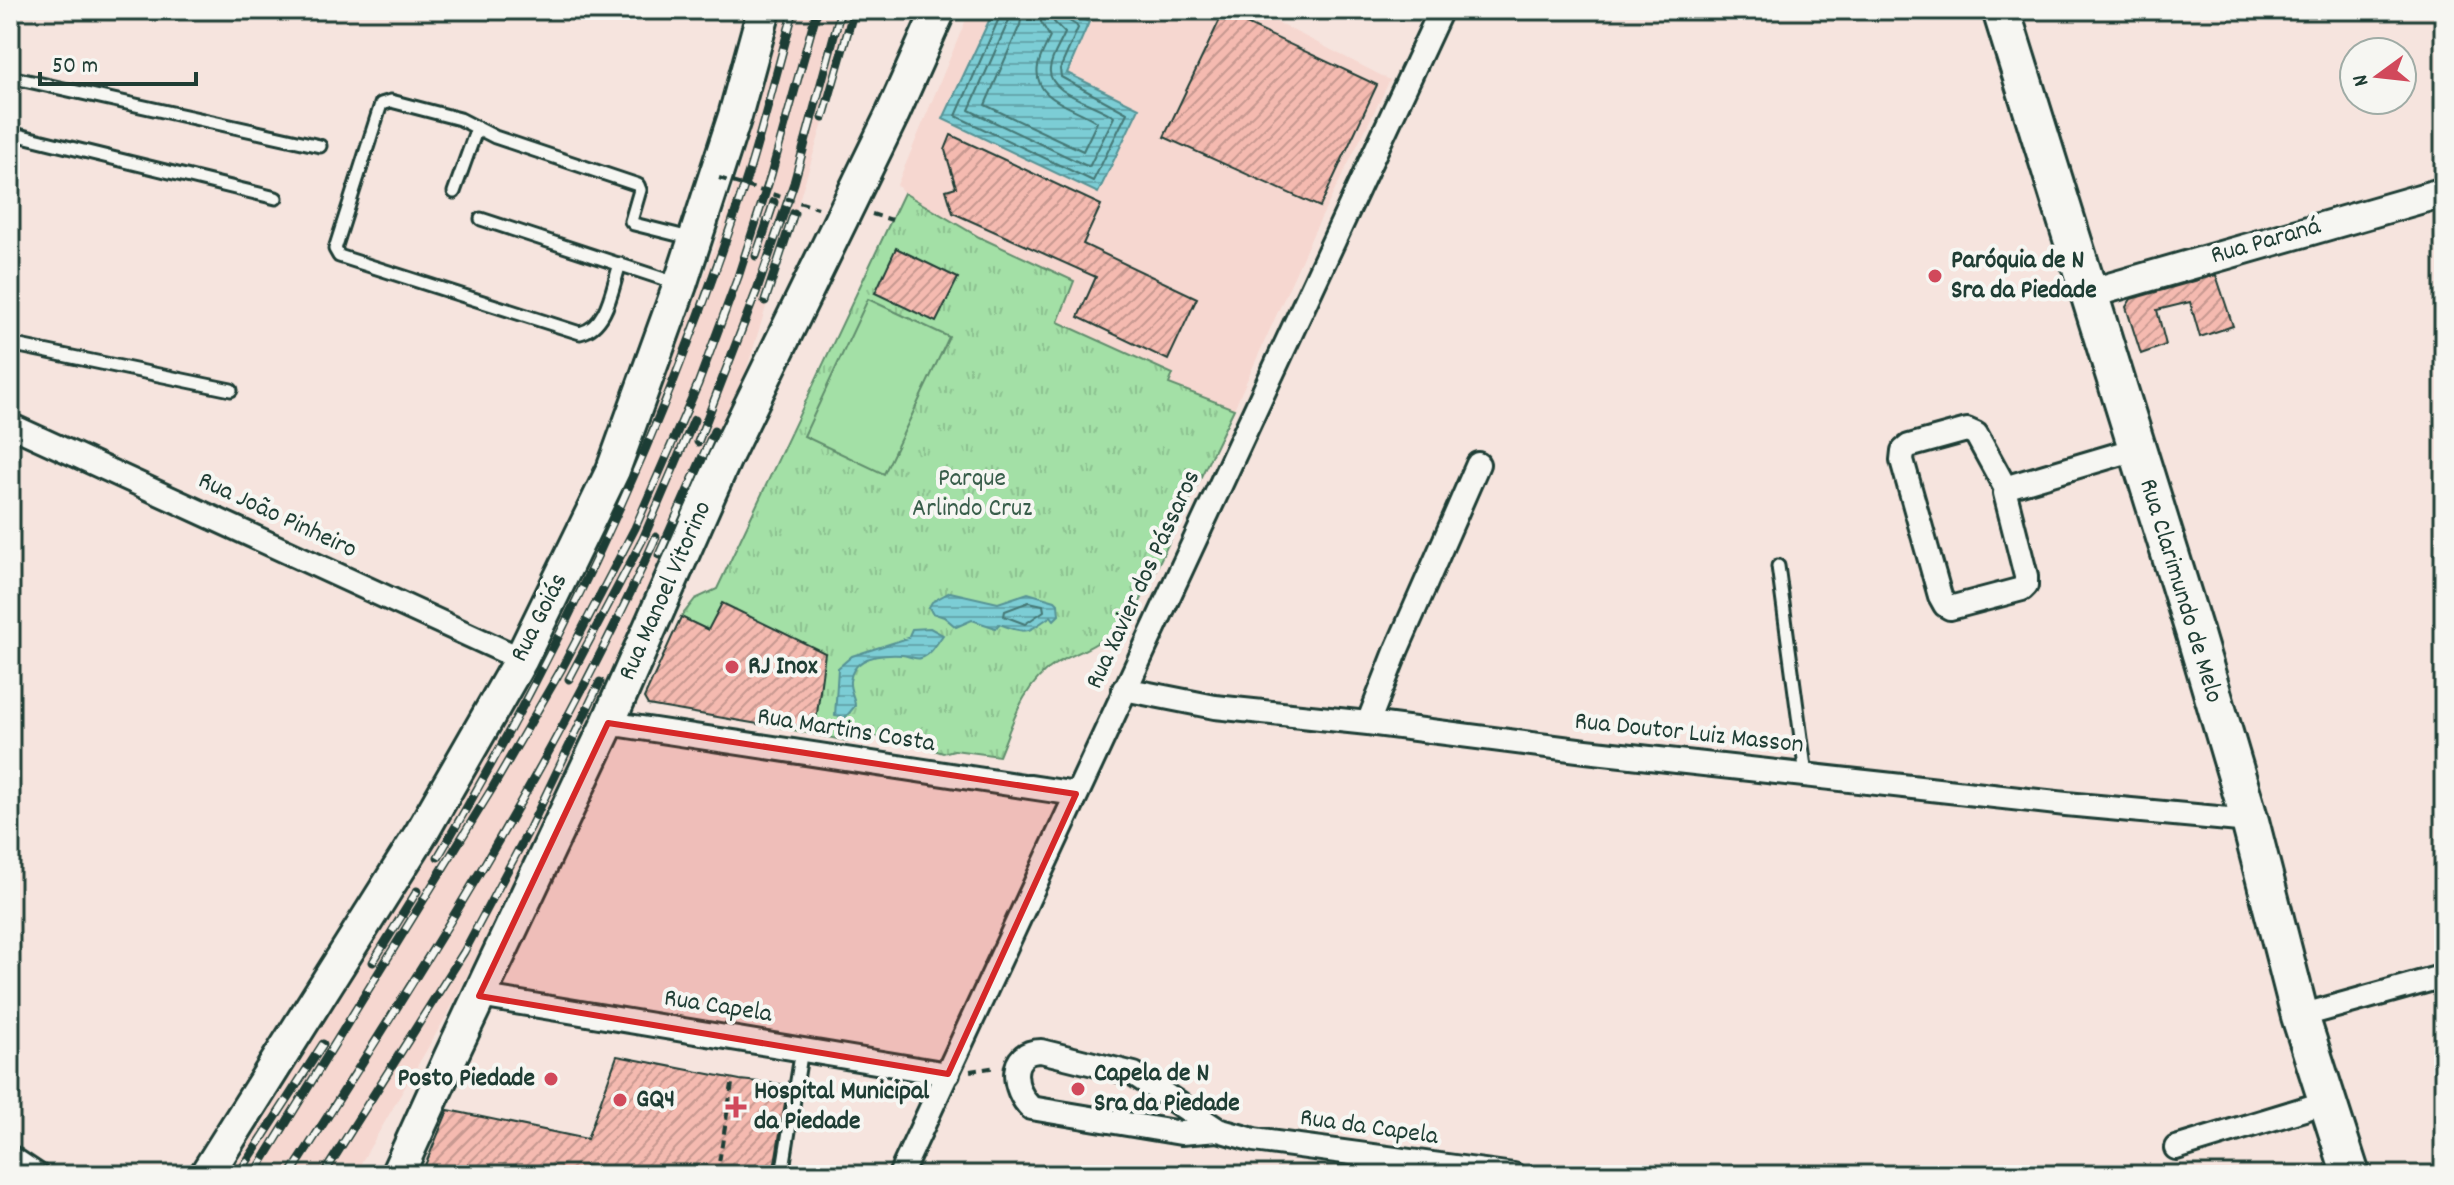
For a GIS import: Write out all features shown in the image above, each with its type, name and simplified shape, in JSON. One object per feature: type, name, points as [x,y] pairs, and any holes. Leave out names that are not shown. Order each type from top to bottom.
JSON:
[{"type":"main road","name":"Rua Manoel Vitorino","points":[[397,1175],[608,723],[724,460],[893,113],[939,10]]},
{"type":"main road","name":"Rua Clarimundo de Melo","points":[[2001,10],[2194,631],[2250,821],[2300,1016],[2351,1175]]},
{"type":"main road","name":"Rua Goiás","points":[[206,1175],[422,832],[521,659],[613,470],[680,285],[735,116],[757,13]]},
{"type":"street","name":"Rua Xavier dos Pássaros","points":[[900,1175],[1441,10]]},
{"type":"street","name":"Rua Paraná","points":[[2088,294],[2444,192]]},
{"type":"street","name":"Rua João Pinheiro","points":[[10,425],[521,659]]},
{"type":"street","points":[[1972,431],[2006,489],[2026,585],[2022,589],[1950,608],[1940,596],[1902,460],[1903,451],[1909,446],[1972,431]]},
{"type":"street","points":[[2006,489],[2136,449]]},
{"type":"street","points":[[1368,723],[1478,464]]},
{"type":"street","name":"Rua Doutor Luiz Masson","points":[[1124,689],[1215,707],[1586,751],[2250,821]]},
{"type":"street","name":"Rua Martins Costa","points":[[608,723],[1076,794]]},
{"type":"street","points":[[2300,1016],[2444,976]]},
{"type":"street","name":"Rua Capela","points":[[479,996],[948,1074]]},
{"type":"street","name":"Rua da Capela","points":[[1218,1130],[1181,1133],[1031,1108],[1019,1093],[1017,1064],[1021,1057],[1031,1051],[1041,1051],[1134,1074],[1218,1130],[1254,1140],[1514,1175]]},
{"type":"street","points":[[2176,1148],[2327,1102]]},
{"type":"street","points":[[10,1157],[37,1175]]},
{"type":"lane","points":[[10,77],[320,146]]},
{"type":"lane","points":[[620,264],[603,318],[591,331],[580,333],[339,256],[335,249],[381,104],[391,101],[460,119],[495,137],[638,185],[640,190],[631,221],[634,224],[695,239]]},
{"type":"lane","points":[[454,192],[477,128]]},
{"type":"lane","points":[[10,133],[276,198]]},
{"type":"lane","points":[[481,219],[680,285]]},
{"type":"lane","points":[[10,344],[231,390]]},
{"type":"lane","points":[[1778,566],[1806,775]]},
{"type":"lane","points":[[782,1175],[802,1048]]},
{"type":"path","points":[[719,178],[818,208]]},
{"type":"path","points":[[948,1074],[1017,1064]]},
{"type":"path","points":[[717,1175],[733,1078]]},
{"type":"highlighted area","points":[[608,723],[1076,794],[948,1074],[479,996]]},
{"type":"shaded area","points":[[783,10],[858,10],[731,420],[616,666],[451,1008],[354,1175],[230,1175],[504,728],[628,480],[723,225]]},
{"type":"shaded area","points":[[970,10],[1165,10],[1185,19],[1189,10],[1253,10],[1390,80],[1314,232],[1234,409],[1168,384],[1172,373],[1057,322],[1074,282],[978,237],[904,193],[897,185]]},
{"type":"green space","name":"Parque Arlindo Cruz","points":[[904,193],[979,237],[1074,281],[1058,322],[1173,374],[1169,384],[1234,409],[1119,645],[1104,638],[1043,674],[1026,694],[999,756],[954,750],[943,753],[915,742],[861,735],[847,741],[769,725],[788,669],[681,617],[695,599],[717,589]]},
{"type":"green space","points":[[868,299],[949,337],[884,474],[804,436]]},
{"type":"water","points":[[994,10],[1063,10],[1089,22],[1067,73],[1139,108],[1098,193],[943,119]]},
{"type":"water","points":[[950,592],[998,603],[1028,593],[1055,601],[1059,615],[1054,620],[1051,616],[1026,630],[999,624],[996,628],[972,620],[956,627],[944,617],[932,613],[929,607]]},
{"type":"water","points":[[930,628],[943,635],[924,657],[878,656],[857,666],[850,681],[855,706],[845,718],[835,716],[838,668],[852,656],[908,638],[912,629]]},
{"type":"building","points":[[1223,13],[1377,85],[1320,207],[1164,137]]},
{"type":"building","points":[[951,135],[1101,205],[1083,244],[1197,298],[1168,360],[1078,317],[1096,277],[953,213],[946,190],[956,187],[945,150]]},
{"type":"building","points":[[896,248],[958,278],[936,322],[875,293]]},
{"type":"building","points":[[2216,275],[2233,326],[2200,337],[2190,302],[2157,310],[2166,345],[2141,354],[2126,307],[2131,299]]},
{"type":"building","points":[[722,603],[825,653],[815,729],[771,721],[769,725],[758,724],[648,705],[644,698],[681,617],[708,630]]},
{"type":"building","points":[[617,1056],[740,1080],[788,1085],[773,1175],[421,1175],[448,1110],[587,1139]]},
{"type":"railway","points":[[438,857],[573,607],[651,434],[720,258],[750,168],[794,10]]},
{"type":"railway","points":[[254,1175],[493,787],[562,668],[635,528],[698,384],[738,277],[771,175],[817,10]]},
{"type":"railway","points":[[698,442],[757,290],[794,183],[841,10]]},
{"type":"railway","points":[[823,118],[854,10]]},
{"type":"railway","points":[[756,256],[774,202]]},
{"type":"railway","points":[[765,301],[794,213]]},
{"type":"railway","points":[[569,679],[643,539],[694,420]]},
{"type":"railway","points":[[659,555],[714,431]]},
{"type":"railway","points":[[290,1175],[438,942],[531,783],[617,620],[656,537]]},
{"type":"railway","points":[[323,1175],[464,952],[530,828],[600,682]]},
{"type":"railway","points":[[373,962],[417,891]]},
{"type":"railway","points":[[238,1175],[323,1044]]},
{"type":"place","name":"Paróquia de N Sra da Piedade","points":[[1935,276]]},
{"type":"place","name":"RJ Inox","points":[[732,667]]},
{"type":"place","name":"Posto Piedade","points":[[551,1079]]},
{"type":"place","name":"Capela de N Sra da Piedade","points":[[1078,1089]]},
{"type":"place","name":"GQ4","points":[[620,1100]]},
{"type":"place","name":"Hospital Municipal da Piedade","points":[[736,1107]]}]
